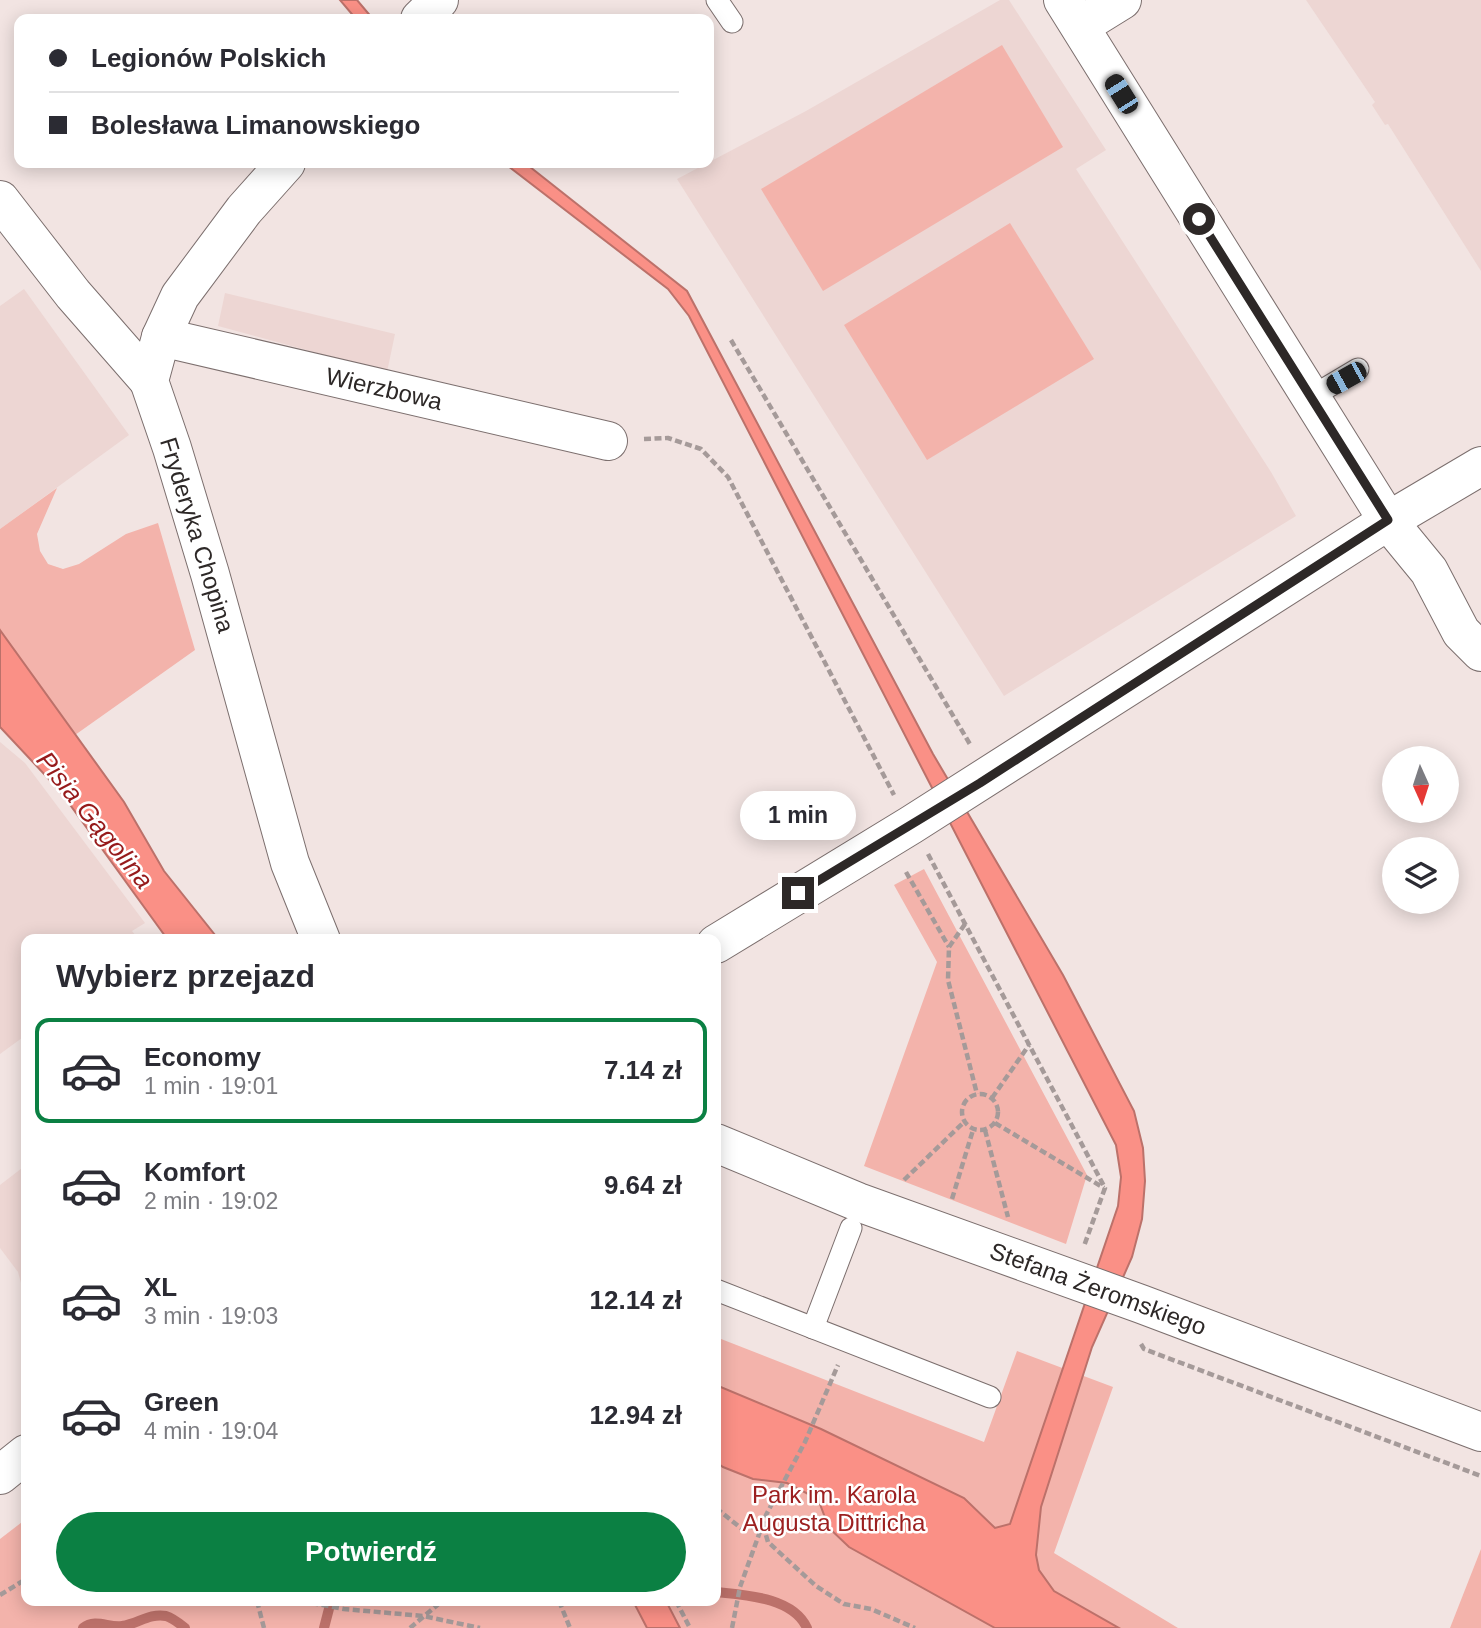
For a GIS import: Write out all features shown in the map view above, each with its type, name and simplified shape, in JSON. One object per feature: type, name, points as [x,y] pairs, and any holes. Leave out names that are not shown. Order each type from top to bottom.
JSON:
[{"type":"street","points":[[1122,0],[1071,13],[1388,520],[1429,571],[1461,632],[1481,652]]},
{"type":"street","points":[[149,381],[161,337],[180,296],[244,210],[282,168]]},
{"type":"street","points":[[0,200],[74,294],[149,381]]},
{"type":"street","name":"Wierzbowa","points":[[161,337],[608,441]]},
{"type":"street","name":"Fryderyka Chopina","points":[[149,381],[210,574],[290,863],[319,934]]},
{"type":"street","points":[[721,941],[911,825],[976,766],[1481,466]]},
{"type":"street","name":"Stefana Żeromskiego","points":[[721,1145],[858,1202],[1070,1262],[1140,1322],[1481,1432]]},
{"type":"street","points":[[0,1475],[21,1458]]},
{"type":"lane","points":[[717,0],[732,22]]},
{"type":"lane","points":[[1311,397],[1358,369]]},
{"type":"lane","points":[[813,1328],[851,1228]]},
{"type":"lane","points":[[721,1292],[990,1397]]},
{"type":"path","points":[[730,340],[976,766]]},
{"type":"path","points":[[608,441],[668,438],[701,449],[728,477],[1105,1188]]},
{"type":"path","points":[[903,867],[949,947],[948,980],[977,1094]]},
{"type":"path","points":[[949,947],[965,924]]},
{"type":"path","points":[[992,1098],[1029,1045]]},
{"type":"path","points":[[977,1094],[992,1098],[999,1112],[995,1124],[985,1130],[973,1130],[964,1122],[963,1105],[977,1094]]},
{"type":"path","points":[[903,1181],[964,1122]]},
{"type":"path","points":[[995,1124],[1105,1188]]},
{"type":"path","points":[[951,1200],[973,1130]]},
{"type":"path","points":[[985,1130],[1009,1222]]},
{"type":"path","points":[[1070,1262],[1105,1188]]},
{"type":"path","points":[[1140,1322],[1144,1349],[1481,1476]]},
{"type":"path","points":[[732,1628],[740,1587],[766,1515],[805,1442],[847,1341]]},
{"type":"path","points":[[721,1512],[742,1529],[763,1525]]},
{"type":"path","points":[[763,1525],[768,1542],[816,1586],[844,1604],[872,1609],[904,1626],[915,1628]]},
{"type":"path","points":[[0,1595],[21,1582]]},
{"type":"path","points":[[258,1606],[264,1628]]},
{"type":"path","points":[[319,1606],[424,1616],[480,1628]]},
{"type":"path","points":[[410,1628],[436,1606]]},
{"type":"path","points":[[561,1606],[570,1628]]},
{"type":"path","points":[[679,1606],[690,1628]]},
{"type":"shaded area","points":[[1000,0],[1009,0],[1106,150],[1076,169],[1271,472],[1296,516],[1004,696],[677,179],[698,168],[714,168],[714,159],[806,111]]},
{"type":"shaded area","points":[[1306,0],[1481,0],[1481,271],[1388,124],[1385,125],[1372,105],[1375,102]]},
{"type":"shaded area","points":[[24,289],[129,435],[0,529],[0,306]]},
{"type":"shaded area","points":[[225,293],[395,334],[387,372],[218,326]]},
{"type":"shaded area","points":[[0,742],[25,763],[145,923],[132,931],[134,934],[21,934],[21,1039],[0,1054]]},
{"type":"shaded area","points":[[21,1169],[21,1283],[18,1272],[0,1248],[0,1185]]},
{"type":"green space","points":[[1002,45],[1063,147],[823,291],[761,189]]},
{"type":"green space","points":[[1010,223],[1094,359],[927,460],[844,325]]},
{"type":"green space","points":[[57,488],[37,534],[40,551],[48,564],[63,569],[79,564],[126,534],[158,523],[195,650],[75,735],[0,630],[0,529]]},
{"type":"green space","points":[[924,869],[1087,1175],[1066,1244],[864,1166],[937,962],[894,885]]},
{"type":"green space","name":"Park im. Karola Augusta Dittricha","points":[[721,1339],[984,1442],[1017,1351],[1113,1387],[1054,1553],[1178,1628],[0,1628],[0,1539],[21,1523],[21,1606],[721,1606]]},
{"type":"green space","points":[[1481,1549],[1481,1628],[1450,1628]]},
{"type":"water","points":[[340,0],[357,0],[369,14],[352,14]]},
{"type":"water","points":[[511,168],[531,168],[687,291],[933,754],[1063,975],[1134,1111],[1143,1148],[1145,1181],[1142,1219],[1132,1257],[1092,1347],[1041,1507],[1036,1555],[1039,1570],[1054,1591],[1119,1628],[995,1628],[849,1547],[829,1528],[818,1499],[787,1483],[753,1479],[721,1466],[721,1387],[821,1429],[964,1498],[995,1528],[1010,1524],[1118,1206],[1121,1177],[1116,1145],[689,316],[668,289]]},
{"type":"water","name":"Pisia Gągolina","points":[[0,630],[124,802],[164,871],[214,934],[164,934],[60,791],[0,727]]},
{"type":"water","points":[[636,1606],[669,1606],[680,1628],[647,1628]]},
{"type":"waterway","points":[[721,1593],[780,1604],[791,1610],[807,1628]]},
{"type":"waterway","points":[[324,1628],[330,1606]]},
{"type":"waterway","points":[[83,1628],[93,1624],[122,1626],[160,1615],[171,1618],[185,1628]]},
{"type":"route","points":[[798,893],[980,783],[1388,520],[1199,219]]}]
